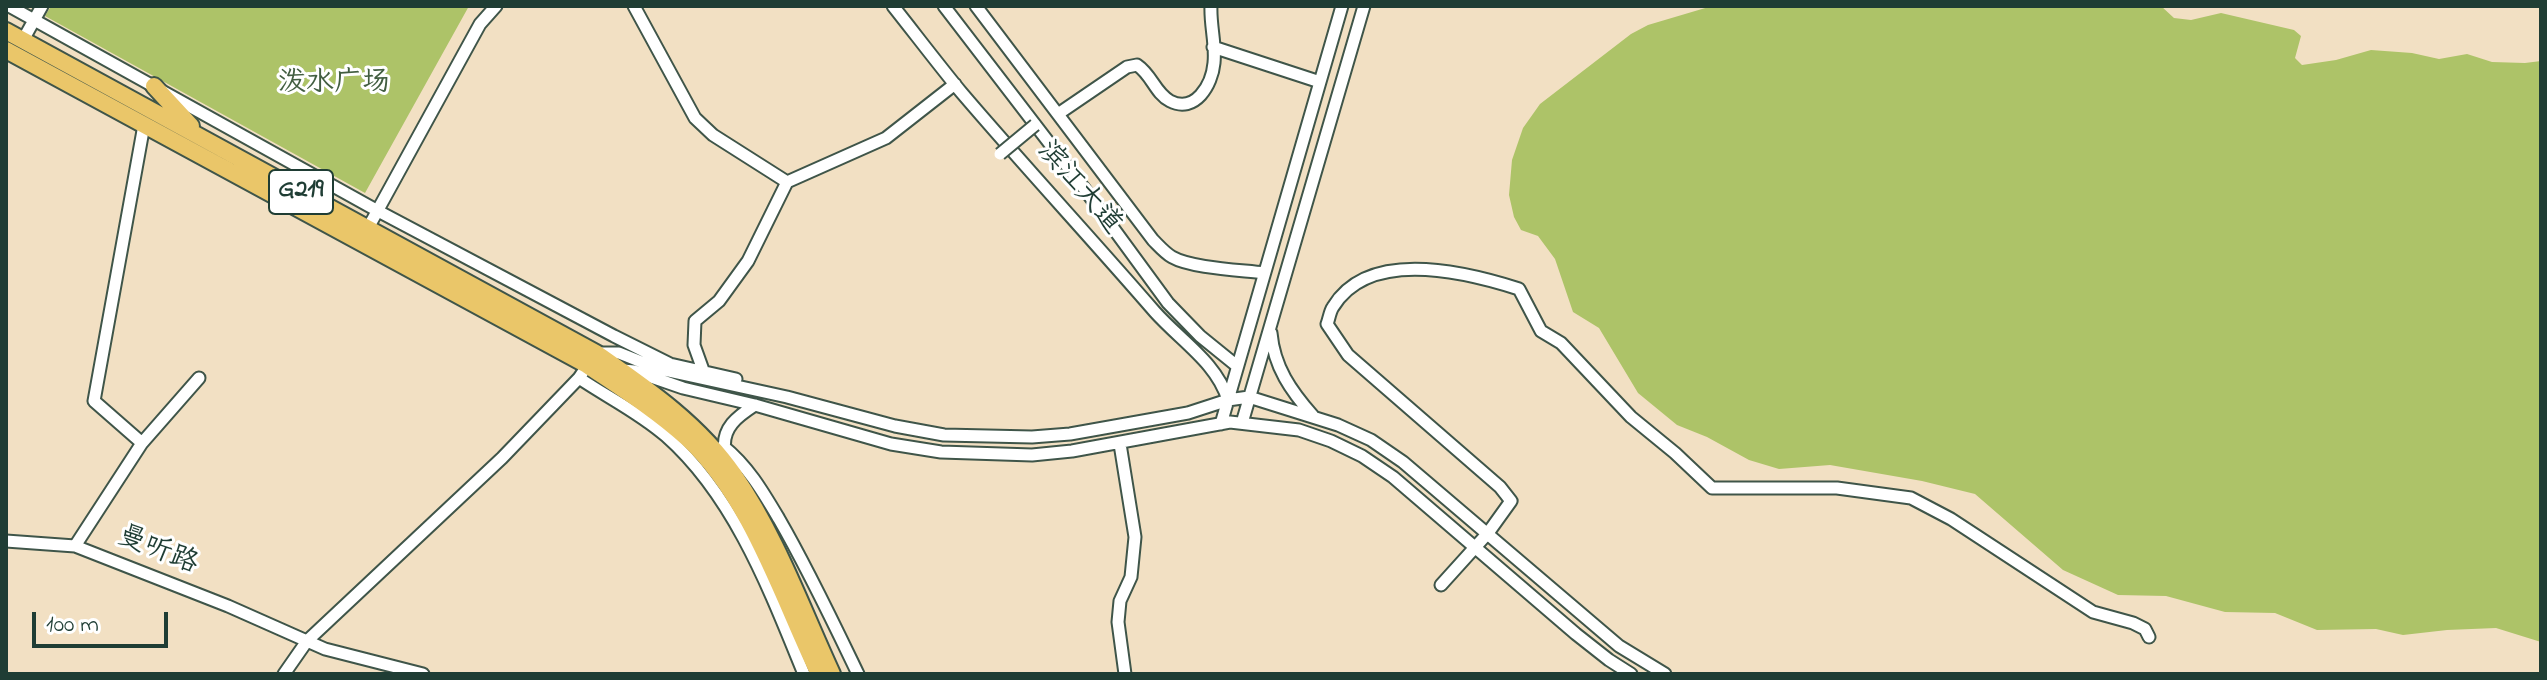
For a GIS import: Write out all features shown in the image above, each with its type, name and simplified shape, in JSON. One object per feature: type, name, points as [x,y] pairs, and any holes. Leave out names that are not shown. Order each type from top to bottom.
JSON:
[{"type":"highway","name":"G219","points":[[6,31],[14,48],[144,125],[587,365]]},
{"type":"highway","name":"G219","points":[[14,48],[200,136],[368,228],[489,295],[587,365]]},
{"type":"highway","points":[[154,86],[200,136]]},
{"type":"highway","points":[[587,365],[619,369],[646,388],[697,431],[733,474],[773,539],[819,674]]},
{"type":"highway","points":[[587,365],[649,407],[689,440],[727,487],[832,674]]},
{"type":"street","points":[[9,6],[378,211],[670,364],[776,389],[787,397]]},
{"type":"street","points":[[14,48],[42,6]]},
{"type":"street","points":[[368,228],[480,24],[496,6]]},
{"type":"street","points":[[634,6],[695,118],[713,135],[787,182]]},
{"type":"street","name":"滨江大道","points":[[893,6],[955,84],[1174,334],[1213,369],[1223,384],[1228,400]]},
{"type":"street","points":[[944,6],[1168,303],[1200,336],[1237,366]]},
{"type":"street","name":"滨江大道","points":[[976,6],[1164,251],[1175,259],[1192,263],[1264,273]]},
{"type":"street","points":[[1058,114],[1127,67],[1137,65],[1147,71],[1161,96],[1174,104],[1195,101],[1205,92],[1214,63],[1211,6]]},
{"type":"street","points":[[1221,424],[1342,6]]},
{"type":"street","points":[[1242,423],[1364,6]]},
{"type":"street","points":[[1213,47],[1320,82]]},
{"type":"street","points":[[703,370],[694,345],[695,321],[719,301],[748,261],[787,182],[886,138],[955,84]]},
{"type":"street","points":[[142,443],[94,401],[144,125]]},
{"type":"street","points":[[1000,154],[1035,125]]},
{"type":"street","points":[[1441,585],[1477,547],[1511,501],[1500,487],[1348,355],[1327,324],[1333,306],[1357,281],[1394,270],[1432,270],[1488,279],[1519,289],[1541,331],[1561,343],[1631,417],[1712,488],[1837,488],[1911,498],[1951,519],[2093,612],[2133,623],[2145,629],[2149,637]]},
{"type":"street","points":[[489,295],[501,276]]},
{"type":"street","points":[[1270,323],[1272,344],[1287,385],[1313,416]]},
{"type":"street","points":[[284,674],[307,641],[499,461],[587,365],[619,353],[659,369],[944,435],[1032,437],[1113,427],[1188,413],[1228,400],[1249,397],[1313,416],[1371,440],[1403,462],[1619,646],[1665,674]]},
{"type":"street","points":[[587,365],[665,435],[709,484],[739,530],[804,674]]},
{"type":"street","points":[[619,369],[891,444],[941,452],[1032,455],[1120,444],[1221,424],[1242,423],[1299,430],[1362,456],[1393,477],[1576,634],[1631,674]]},
{"type":"street","points":[[75,546],[142,443],[199,378]]},
{"type":"street","points":[[733,474],[723,446],[726,434],[734,419],[755,405]]},
{"type":"street","points":[[839,430],[844,412]]},
{"type":"street","points":[[1120,444],[1135,537],[1131,577],[1120,601],[1118,622],[1125,674]]},
{"type":"street","points":[[723,446],[741,460],[780,521],[858,674]]},
{"type":"street","name":"曼听路","points":[[6,541],[75,546],[228,606],[325,649],[423,674]]},
{"type":"green space","name":"泼水广场","points":[[51,6],[469,6],[365,193],[45,16]]},
{"type":"green space","points":[[1712,6],[2161,6],[2174,18],[2191,20],[2221,13],[2294,30],[2301,36],[2295,58],[2302,65],[2371,50],[2412,53],[2439,59],[2467,54],[2492,62],[2541,61],[2541,642],[2496,628],[2403,635],[2376,629],[2317,630],[2275,613],[2225,612],[2166,596],[2118,595],[2063,570],[1975,494],[1830,465],[1779,469],[1749,460],[1677,425],[1638,393],[1599,328],[1573,312],[1555,259],[1538,236],[1521,230],[1514,217],[1509,195],[1512,160],[1523,128],[1540,104],[1631,34],[1648,25]]}]
